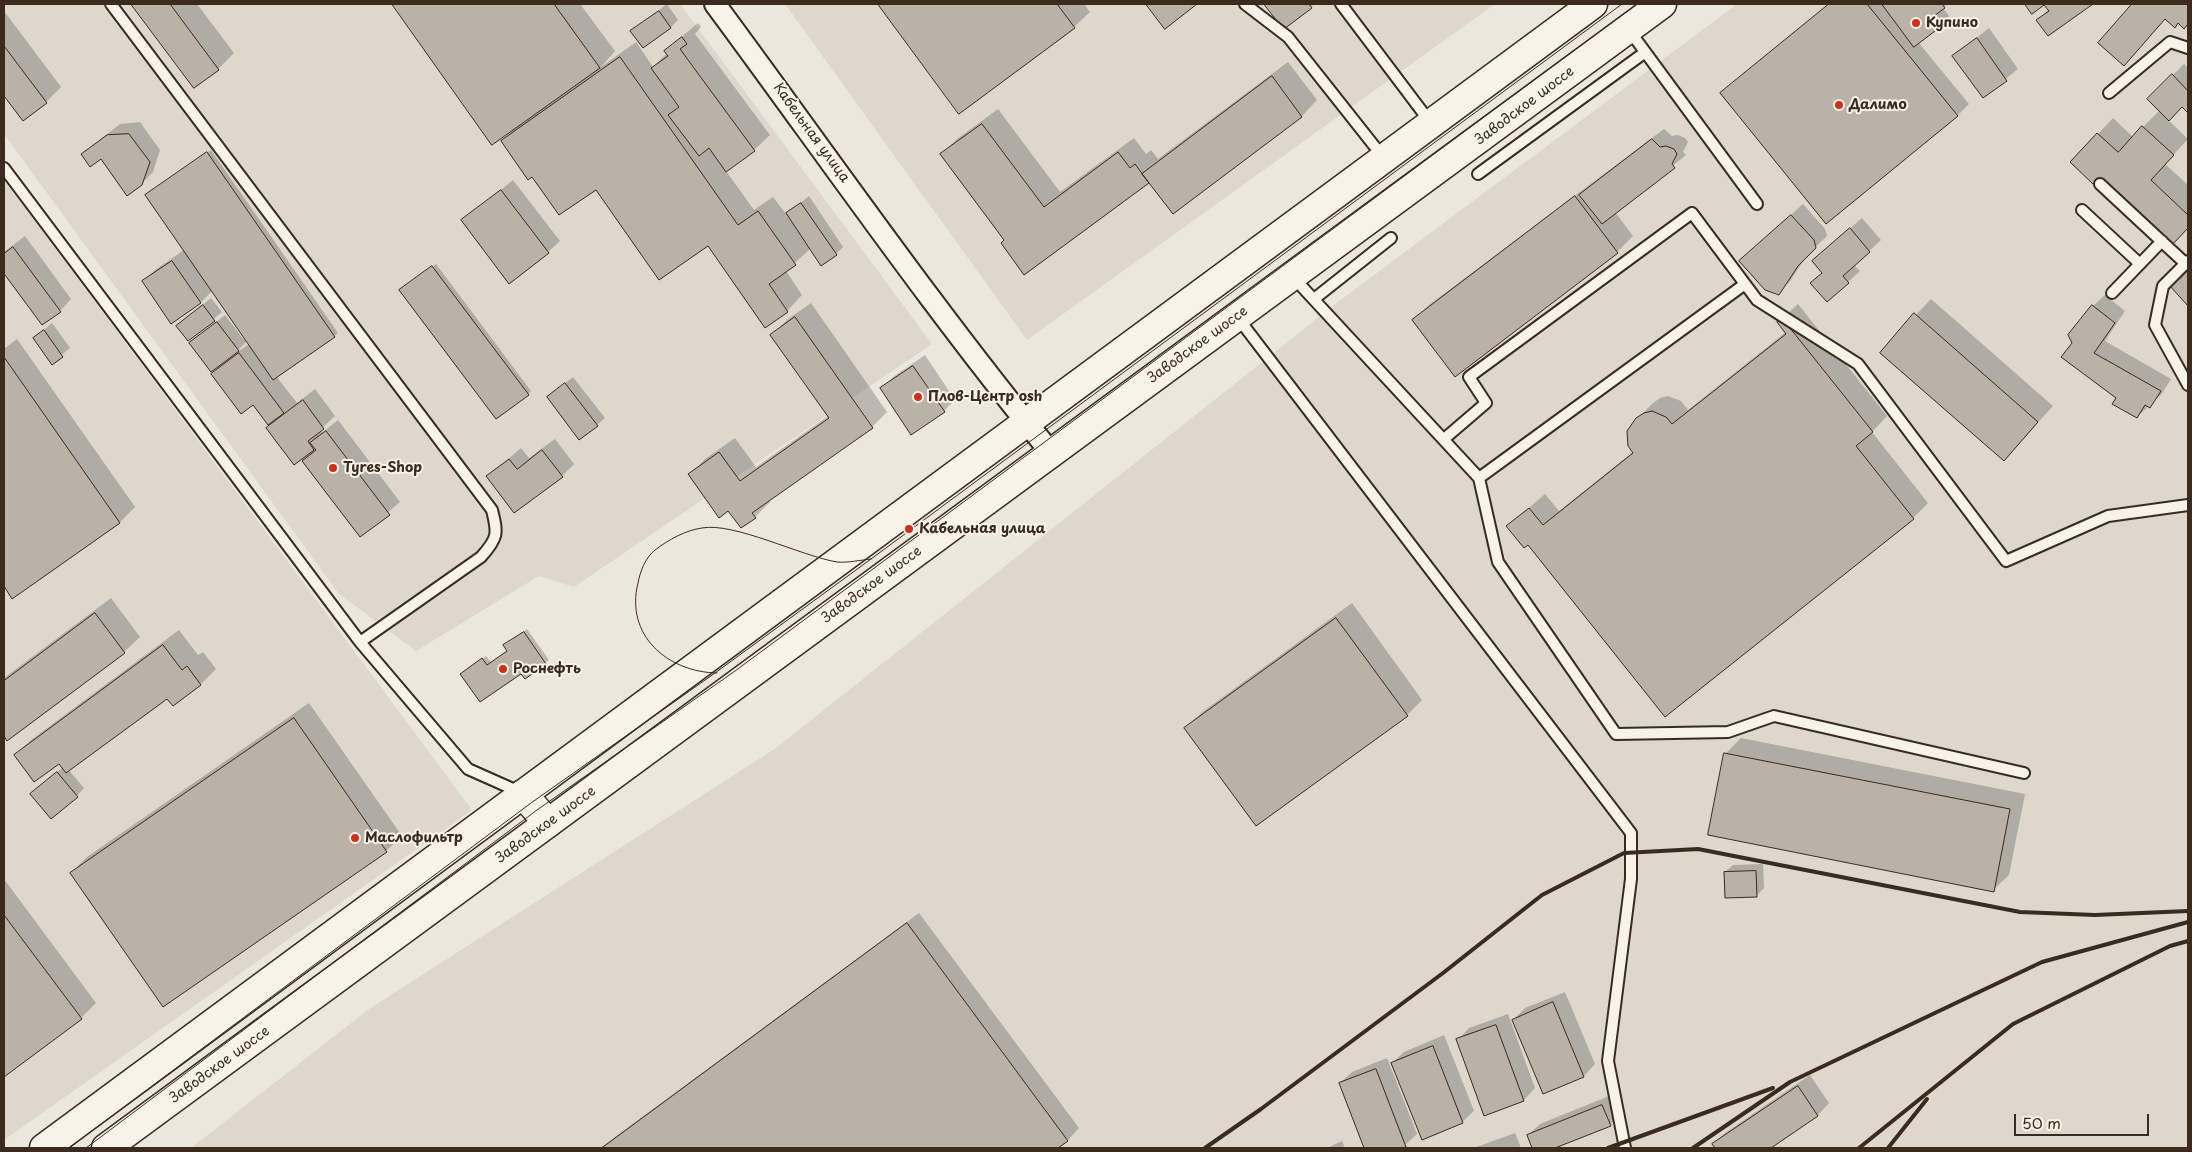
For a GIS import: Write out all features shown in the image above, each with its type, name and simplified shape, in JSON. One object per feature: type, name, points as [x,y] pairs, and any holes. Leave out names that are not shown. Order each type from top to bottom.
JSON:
[{"type":"main road","points":[[44,1148],[1383,157],[1593,4]]},
{"type":"main road","name":"Заводское шоссе","points":[[106,1148],[1052,454],[1080,430],[1237,317],[1662,4]]},
{"type":"main road","points":[[523,794],[548,823]]},
{"type":"street","name":"Кабельная улица","points":[[715,4],[1025,423],[1052,454]]},
{"type":"lane","points":[[111,4],[492,510],[497,532],[490,547],[481,557],[360,642]]},
{"type":"lane","points":[[1246,4],[1288,36],[1383,157]]},
{"type":"lane","points":[[1341,4],[1430,123]]},
{"type":"lane","points":[[1628,29],[1757,204]]},
{"type":"lane","points":[[2109,93],[2170,42],[2188,48]]},
{"type":"lane","points":[[1478,174],[1644,53]]},
{"type":"lane","points":[[4,168],[360,642],[468,769],[523,794]]},
{"type":"lane","points":[[2100,184],[2187,262],[2163,286],[2155,325],[2188,384]]},
{"type":"lane","points":[[2082,210],[2140,264]]},
{"type":"lane","points":[[1444,439],[1486,403],[1469,377],[1692,213],[1757,300],[1858,364],[2006,562],[2108,516],[2188,504]]},
{"type":"lane","points":[[1314,299],[1391,238]]},
{"type":"lane","points":[[2112,293],[2162,241]]},
{"type":"lane","points":[[1292,276],[1480,478],[1498,562],[1616,734],[1728,732],[1774,716],[2024,773]]},
{"type":"lane","points":[[1480,478],[1745,284]]},
{"type":"lane","points":[[1237,317],[1631,834],[1631,878],[1608,1061],[1625,1148]]},
{"type":"shaded area","points":[[4,4],[680,4],[932,344],[574,587],[539,576],[416,651],[339,594],[4,134]]},
{"type":"shaded area","points":[[785,4],[1495,4],[1027,340]]},
{"type":"shaded area","points":[[1737,4],[2188,4],[2188,1148],[191,1148],[369,1009],[776,748],[1334,305]]},
{"type":"shaded area","points":[[4,179],[472,810],[4,1140]]},
{"type":"building","points":[[131,4],[170,4],[219,70],[194,88]]},
{"type":"building","points":[[392,4],[554,4],[600,68],[492,145]]},
{"type":"building","points":[[878,4],[1057,4],[1075,28],[959,114]]},
{"type":"building","points":[[1146,4],[1197,4],[1165,29]]},
{"type":"building","points":[[1264,4],[1309,4],[1312,8],[1284,29]]},
{"type":"building","name":"Далимо","points":[[1829,4],[1867,4],[1958,116],[1826,224],[1720,93]]},
{"type":"building","name":"Купино","points":[[1882,4],[1942,4],[1945,8],[1931,18],[1939,28],[1914,47]]},
{"type":"building","points":[[2025,4],[2093,4],[2048,36],[2036,20],[2049,11],[2044,5],[2032,14]]},
{"type":"building","points":[[2132,4],[2188,4],[2188,24],[2184,29],[2178,23],[2175,28],[2165,19],[2124,66],[2098,43]]},
{"type":"building","points":[[659,11],[671,28],[643,48],[630,31]]},
{"type":"building","points":[[682,37],[687,44],[680,49],[755,151],[726,172],[709,148],[699,156],[668,115],[679,107],[651,68],[668,56],[664,51]]},
{"type":"building","points":[[1977,38],[2007,81],[1983,98],[1952,56]]},
{"type":"building","points":[[4,46],[47,103],[23,121],[4,96]]},
{"type":"building","points":[[620,57],[738,225],[758,211],[796,265],[769,284],[788,312],[765,328],[708,246],[659,280],[596,190],[559,215],[532,177],[528,180],[501,141]]},
{"type":"building","points":[[2172,74],[2188,91],[2188,113],[2182,107],[2169,121],[2147,99]]},
{"type":"building","points":[[1272,76],[1302,117],[1173,214],[1142,174]]},
{"type":"building","points":[[982,124],[1044,207],[1118,152],[1130,168],[1135,164],[1149,183],[1024,275],[1001,243],[1004,240],[940,154]]},
{"type":"building","points":[[2142,126],[2174,155],[2151,180],[2188,215],[2188,228],[2172,245],[2099,178],[2093,184],[2070,162],[2097,133],[2118,152]]},
{"type":"building","points":[[129,134],[150,162],[142,185],[127,196],[101,159],[90,167],[81,154],[107,135]]},
{"type":"building","points":[[1652,139],[1660,147],[1666,146],[1674,149],[1677,154],[1672,164],[1675,168],[1602,224],[1579,195]]},
{"type":"building","points":[[207,152],[335,337],[273,380],[145,195]]},
{"type":"building","points":[[501,190],[549,253],[509,284],[461,220]]},
{"type":"building","points":[[1575,196],[1618,253],[1455,377],[1412,320]]},
{"type":"building","points":[[801,203],[837,255],[821,266],[786,213]]},
{"type":"building","points":[[1791,215],[1814,240],[1816,248],[1798,266],[1779,295],[1765,290],[1739,261]]},
{"type":"building","points":[[1850,228],[1870,252],[1843,276],[1849,283],[1827,302],[1810,283],[1822,273],[1812,261]]},
{"type":"building","points":[[13,247],[61,312],[42,325],[5,275],[4,277],[4,254]]},
{"type":"building","points":[[172,261],[201,303],[171,324],[142,281]]},
{"type":"building","points":[[432,266],[529,395],[496,419],[399,290]]},
{"type":"building","points":[[2188,267],[2188,306],[2169,285]]},
{"type":"building","points":[[203,305],[215,321],[188,341],[176,326]]},
{"type":"building","points":[[2092,305],[2115,323],[2094,353],[2161,391],[2150,408],[2145,405],[2137,418],[2112,404],[2116,398],[2061,357],[2072,343],[2068,335]]},
{"type":"building","points":[[1914,313],[2038,422],[2004,461],[1880,353]]},
{"type":"building","points":[[795,317],[873,428],[752,513],[756,518],[741,528],[728,511],[719,518],[688,474],[719,452],[740,481],[829,418],[770,335]]},
{"type":"building","points":[[1782,318],[1873,432],[1856,446],[1914,519],[1665,717],[1528,545],[1524,548],[1506,526],[1529,508],[1543,525],[1633,453],[1628,446],[1627,431],[1636,418],[1652,411],[1666,417],[1672,424],[1786,334],[1777,322]]},
{"type":"building","points":[[217,322],[239,351],[211,372],[189,343]]},
{"type":"building","points":[[44,330],[63,357],[52,365],[33,338]]},
{"type":"building","points":[[239,353],[284,413],[268,425],[253,405],[241,414],[211,374]]},
{"type":"building","points":[[4,357],[120,523],[12,599],[4,586]]},
{"type":"building","points":[[913,366],[945,412],[911,435],[880,388]]},
{"type":"building","points":[[565,383],[598,426],[579,440],[547,397]]},
{"type":"building","points":[[303,400],[324,429],[308,441],[314,450],[294,465],[266,428]]},
{"type":"building","points":[[326,431],[390,515],[360,537],[302,461],[316,450],[310,443]]},
{"type":"building","points":[[542,450],[563,477],[514,513],[486,476],[509,459],[517,469]]},
{"type":"building","points":[[95,613],[125,653],[7,741],[4,736],[4,681]]},
{"type":"building","points":[[1336,618],[1408,716],[1256,826],[1184,728]]},
{"type":"building","name":"Роснефть","points":[[524,632],[546,664],[525,679],[521,674],[480,702],[460,674],[482,658],[487,665],[507,651],[503,645]]},
{"type":"building","points":[[163,645],[182,670],[187,666],[201,685],[173,706],[167,699],[66,773],[59,764],[34,782],[14,755]]},
{"type":"building","points":[[294,718],[387,852],[163,1007],[70,873]]},
{"type":"building","points":[[1724,753],[2010,809],[1994,892],[1708,835]]},
{"type":"building","points":[[57,772],[78,797],[51,819],[30,794]]},
{"type":"building","points":[[1756,871],[1757,897],[1725,898],[1724,872]]},
{"type":"building","points":[[4,915],[82,1019],[4,1077]]},
{"type":"building","points":[[907,923],[1068,1141],[1058,1148],[602,1148]]},
{"type":"building","points":[[1553,1002],[1584,1077],[1543,1094],[1512,1020]]},
{"type":"building","points":[[1496,1025],[1524,1101],[1484,1116],[1456,1039]]},
{"type":"building","points":[[1433,1046],[1463,1123],[1422,1140],[1391,1063]]},
{"type":"building","points":[[1376,1069],[1406,1147],[1364,1148],[1339,1083]]},
{"type":"building","points":[[1798,1086],[1818,1116],[1771,1148],[1715,1148],[1712,1144]]},
{"type":"building","points":[[1602,1105],[1611,1126],[1555,1148],[1532,1148],[1527,1135]]},
{"type":"tram line","points":[[69,1148],[531,803],[715,673],[871,559],[1622,4]]},
{"type":"tram line","points":[[86,1148],[537,810],[735,671],[1637,4]]},
{"type":"tram line","points":[[717,673],[699,671],[682,666],[667,658],[654,647],[644,634],[638,619],[636,602],[638,583],[648,557],[655,550],[684,533],[702,528],[716,527],[749,535],[822,559],[837,562],[871,559]]},
{"type":"railway","points":[[1205,1148],[1261,1109],[1443,973],[1542,895],[1624,853],[1698,849],[2020,912],[2095,915],[2188,911]]},
{"type":"railway","points":[[1693,1148],[1790,1082],[2042,962],[2188,922]]},
{"type":"railway","points":[[1859,1148],[2013,1024],[2170,946],[2188,941]]},
{"type":"railway","points":[[1608,1148],[1773,1088]]},
{"type":"railway","points":[[1888,1148],[1927,1099]]},
{"type":"place","name":"Купино","points":[[1916,23]]},
{"type":"place","name":"Далимо","points":[[1839,105]]},
{"type":"place","name":"Плов-Центр osh","points":[[918,397]]},
{"type":"place","name":"Tyres-Shop","points":[[333,468]]},
{"type":"place","name":"Кабельная улица","points":[[909,529]]},
{"type":"place","name":"Роснефть","points":[[503,669]]},
{"type":"place","name":"Маслофильтр","points":[[355,838]]}]
